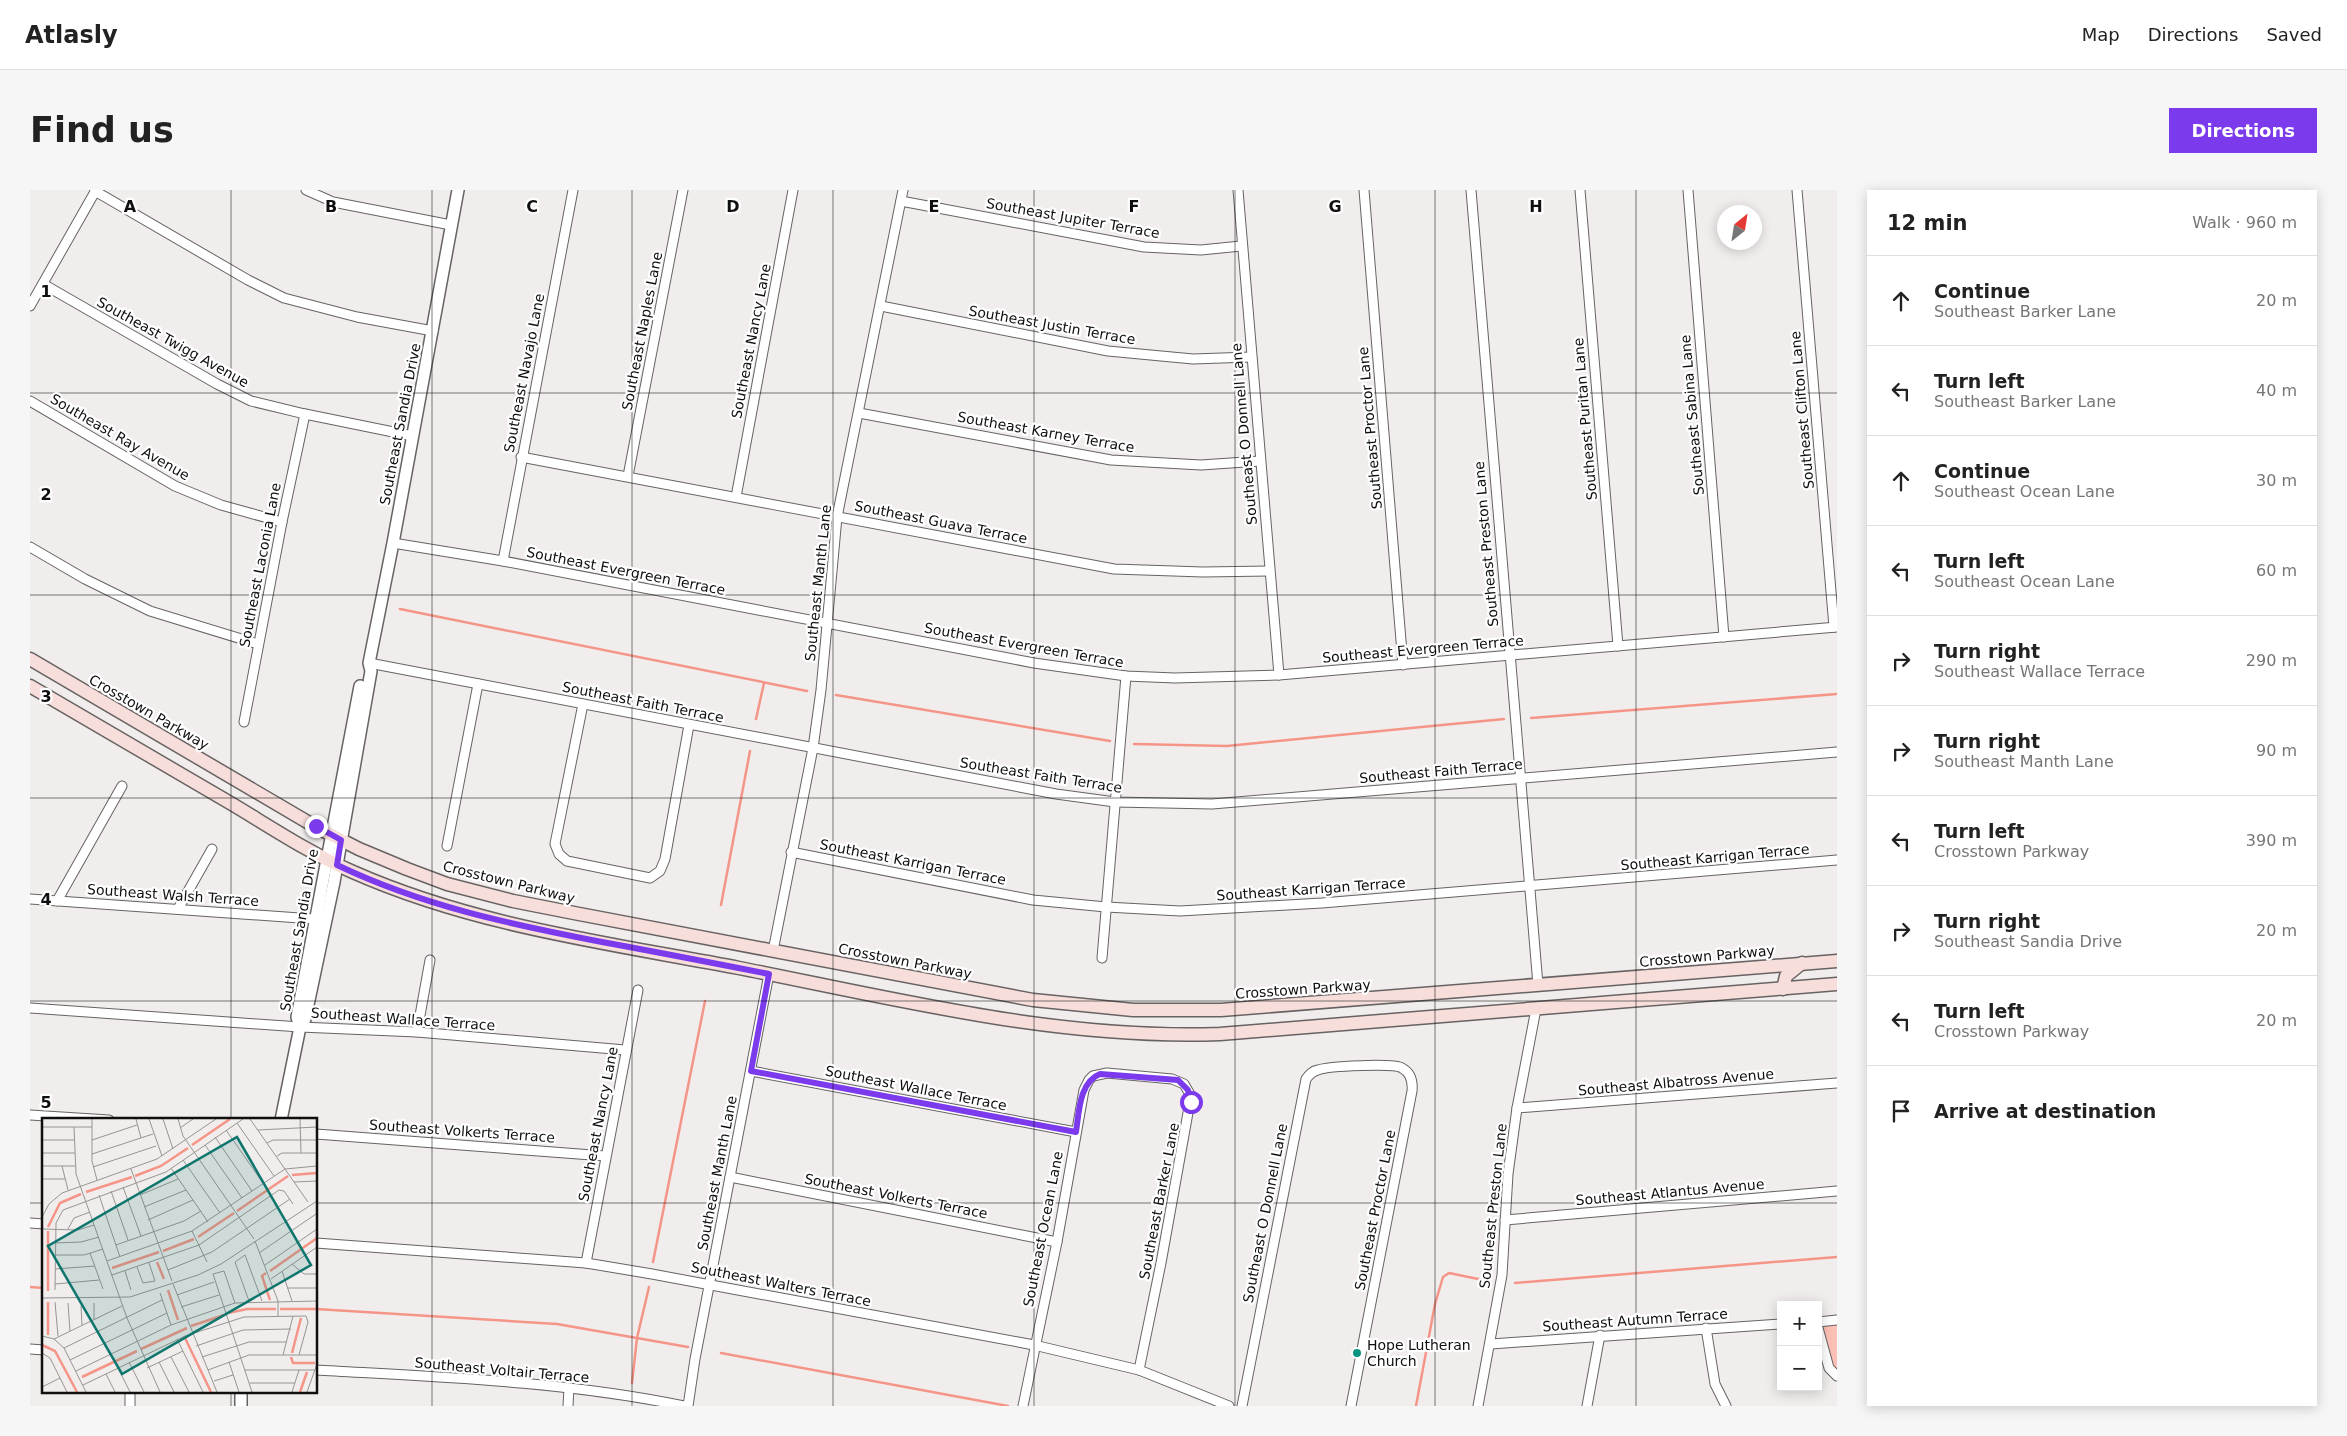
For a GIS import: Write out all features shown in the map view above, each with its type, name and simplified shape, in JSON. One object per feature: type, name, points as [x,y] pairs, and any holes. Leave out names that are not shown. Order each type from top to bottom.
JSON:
[{"type":"main road","name":"Crosstown Parkway","points":[[30,659],[336,837],[406,869],[476,892],[513,901],[958,986],[1076,1006],[1162,1011],[1221,1010],[1538,986],[1837,960]]},
{"type":"main road","points":[[30,686],[332,862],[403,893],[472,915],[516,926],[1047,1026],[1145,1034],[1220,1034],[1837,984]]},
{"type":"main road","points":[[1783,988],[1786,976],[1802,964]]},
{"type":"main road","points":[[946,1008],[948,994],[958,986]]},
{"type":"main road","points":[[1351,1024],[1362,1011],[1358,1000]]},
{"type":"street","points":[[306,190],[333,202],[451,225]]},
{"type":"street","name":"Southeast Sandia Drive","points":[[281,1118],[300,1027],[305,1019],[336,837],[371,671],[369,663],[433,331],[458,190]]},
{"type":"street","name":"Southeast Navajo Lane","points":[[503,561],[521,457],[573,190]]},
{"type":"street","name":"Southeast Naples Lane","points":[[628,476],[683,190]]},
{"type":"street","name":"Southeast Nancy Lane","points":[[736,497],[793,190]]},
{"type":"street","name":"Southeast Manth Lane","points":[[773,951],[812,748],[821,690],[837,517],[903,190]]},
{"type":"street","name":"Southeast O Donnell Lane","points":[[1238,190],[1241,246],[1279,675]]},
{"type":"street","name":"Southeast Proctor Lane","points":[[1364,190],[1403,664]]},
{"type":"street","name":"Southeast Preston Lane","points":[[1472,190],[1509,655],[1538,986]]},
{"type":"street","name":"Southeast Puritan Lane","points":[[1580,190],[1618,646]]},
{"type":"street","name":"Southeast Sabina Lane","points":[[1688,190],[1724,637]]},
{"type":"street","name":"Southeast Clifton Lane","points":[[1797,190],[1835,627]]},
{"type":"street","points":[[30,306],[96,191],[248,280],[284,298],[357,317],[433,331]]},
{"type":"street","name":"Southeast Jupiter Terrace","points":[[901,202],[1144,247],[1201,250],[1241,246]]},
{"type":"street","name":"Southeast Twigg Avenue","points":[[43,284],[217,384],[251,401],[412,436]]},
{"type":"street","name":"Southeast Justin Terrace","points":[[880,306],[1108,351],[1193,359],[1251,356]]},
{"type":"street","name":"Southeast Ray Avenue","points":[[30,401],[175,486],[221,505],[282,522]]},
{"type":"street","name":"Southeast Karney Terrace","points":[[859,413],[1111,460],[1201,466],[1260,461]]},
{"type":"street","name":"Southeast Laconia Lane","points":[[244,722],[258,644],[272,584],[282,522],[305,414]]},
{"type":"street","name":"Southeast Guava Terrace","points":[[521,457],[1114,569],[1203,572],[1269,571]]},
{"type":"street","name":"Southeast Evergreen Terrace","points":[[393,543],[503,561],[1034,663],[1126,676],[1175,678],[1279,675],[1835,627]]},
{"type":"street","points":[[30,547],[84,579],[150,611],[258,644]]},
{"type":"street","name":"Southeast Faith Terrace","points":[[369,663],[1012,786],[1116,802],[1212,804],[1837,752]]},
{"type":"street","points":[[1102,958],[1126,676]]},
{"type":"street","points":[[447,846],[478,684]]},
{"type":"street","points":[[583,704],[555,844],[559,854],[566,861],[650,878],[660,871],[665,859],[689,724]]},
{"type":"street","points":[[57,901],[122,786]]},
{"type":"street","points":[[178,910],[212,849]]},
{"type":"street","name":"Southeast Karrigan Terrace","points":[[791,852],[1033,900],[1106,907],[1180,911],[1322,903],[1530,887],[1837,860]]},
{"type":"street","name":"Southeast Sandia Drive","points":[[300,1027],[297,1017],[314,919],[332,862]]},
{"type":"street","name":"Southeast Walsh Terrace","points":[[30,899],[314,919]]},
{"type":"street","points":[[417,1032],[430,960]]},
{"type":"street","name":"Southeast Manth Lane","points":[[688,1406],[695,1358],[769,974]]},
{"type":"street","name":"Southeast Nancy Lane","points":[[586,1263],[625,1050],[638,990]]},
{"type":"street","name":"Southeast Wallace Terrace","points":[[30,1008],[300,1027],[417,1032],[625,1050]]},
{"type":"street","name":"Southeast Preston Lane","points":[[1478,1406],[1491,1344],[1502,1274],[1508,1174],[1517,1108],[1536,1009]]},
{"type":"street","name":"Southeast Proctor Lane","points":[[1351,1406],[1413,1084],[1408,1072],[1397,1066],[1356,1067]]},
{"type":"street","name":"Southeast O Donnell Lane","points":[[1242,1406],[1304,1085],[1309,1075],[1318,1069],[1356,1067]]},
{"type":"street","name":"Southeast Wallace Terrace","points":[[751,1071],[1076,1132]]},
{"type":"street","name":"Southeast Ocean Lane","points":[[1023,1406],[1034,1345],[1057,1242],[1084,1090],[1088,1080],[1100,1074],[1138,1076]]},
{"type":"street","name":"Southeast Barker Lane","points":[[1138,1076],[1178,1080],[1188,1090],[1191,1102],[1139,1370]]},
{"type":"street","name":"Southeast Albatross Avenue","points":[[1517,1108],[1837,1083]]},
{"type":"street","points":[[30,1114],[83,1118]]},
{"type":"street","name":"Southeast Volkerts Terrace","points":[[318,1134],[605,1156]]},
{"type":"street","name":"Southeast Volkerts Terrace","points":[[730,1177],[1057,1242]]},
{"type":"street","name":"Southeast Atlantus Avenue","points":[[1505,1220],[1837,1191]]},
{"type":"street","name":"Southeast Walters Terrace","points":[[318,1243],[586,1263],[710,1284],[1034,1345],[1139,1370],[1229,1406]]},
{"type":"street","points":[[1822,1322],[1837,1320]]},
{"type":"street","name":"Southeast Autumn Terrace","points":[[1491,1344],[1777,1324]]},
{"type":"street","points":[[1706,1328],[1715,1384],[1726,1406]]},
{"type":"street","points":[[1587,1406],[1600,1336]]},
{"type":"street","points":[[1822,1344],[1828,1368],[1837,1376]]},
{"type":"street","name":"Southeast Voltair Terrace","points":[[318,1370],[569,1388],[638,1396],[684,1406]]},
{"type":"street","points":[[568,1406],[569,1388]]},
{"type":"shaded area","points":[[1837,1323],[1837,1371],[1832,1364],[1822,1331],[1822,1324]]},
{"type":"waterway","points":[[400,609],[807,691]]},
{"type":"waterway","points":[[756,719],[764,683]]},
{"type":"waterway","points":[[1531,718],[1837,694]]},
{"type":"waterway","points":[[836,695],[1110,741]]},
{"type":"waterway","points":[[1134,744],[1227,746],[1504,719]]},
{"type":"waterway","points":[[721,905],[750,751]]},
{"type":"waterway","points":[[653,1262],[705,1001]]},
{"type":"waterway","points":[[1515,1283],[1837,1257]]},
{"type":"waterway","points":[[1416,1406],[1435,1304],[1443,1277],[1449,1273],[1483,1280]]},
{"type":"waterway","points":[[30,1287],[42,1288]]},
{"type":"waterway","points":[[632,1383],[637,1338],[649,1287]]},
{"type":"waterway","points":[[318,1309],[557,1324],[688,1347]]},
{"type":"waterway","points":[[721,1353],[1008,1406]]},
{"type":"place","name":"Hope Lutheran Church","points":[[1357,1353]]},
{"type":"route","points":[[316,826],[341,840],[337,865],[403,893],[448,909],[516,926],[769,974],[751,1071],[1076,1132],[1084,1090],[1088,1080],[1100,1074],[1107,1073],[1178,1080],[1188,1090],[1191,1102]]}]
